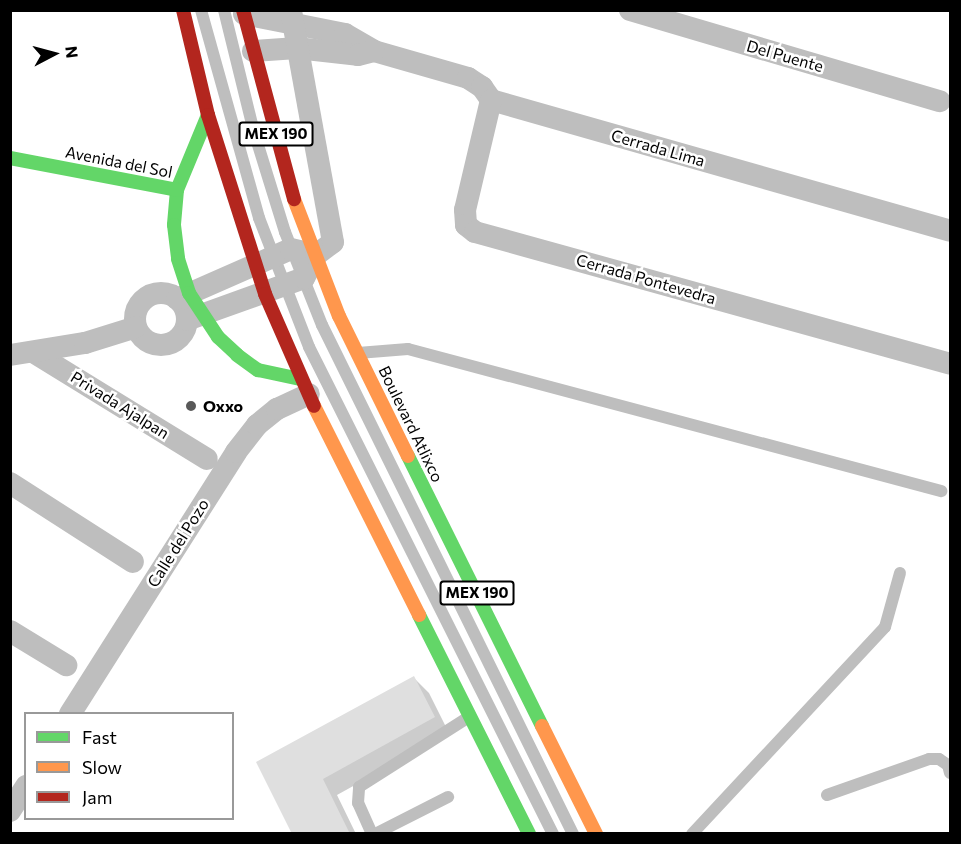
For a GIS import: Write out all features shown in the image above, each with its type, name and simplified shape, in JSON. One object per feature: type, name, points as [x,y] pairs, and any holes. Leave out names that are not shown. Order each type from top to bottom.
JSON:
[{"type":"main road","name":"MEX 190","points":[[183,10],[208,116],[284,286],[304,387],[530,834]]},
{"type":"main road","name":"Boulevard Atlixco","points":[[237,12],[253,51],[291,190],[357,353],[596,834]]},
{"type":"main road","name":"Avenida del Sol","points":[[10,158],[177,190],[208,116]]},
{"type":"main road","points":[[177,190],[174,225],[183,296]]},
{"type":"main road","points":[[195,318],[258,370],[304,387]]},
{"type":"street","name":"Del Puente","points":[[630,10],[940,101]]},
{"type":"street","name":"Cerrada Lima","points":[[237,12],[292,17],[345,34],[374,51],[468,78],[482,87],[491,100],[951,231]]},
{"type":"street","points":[[292,17],[333,242],[284,286],[195,318],[180,337],[164,345],[147,341],[136,327],[136,311],[147,298],[162,293],[183,296],[273,257],[316,255]]},
{"type":"street","name":"Cerrada Lima","points":[[253,51],[297,48],[342,55],[374,51]]},
{"type":"street","name":"Cerrada Pontevedra","points":[[491,100],[465,210],[466,225],[476,232],[951,364]]},
{"type":"street","points":[[183,296],[195,318]]},
{"type":"street","points":[[10,356],[85,343],[136,327]]},
{"type":"street","name":"Privada Ajalpan","points":[[33,352],[207,459]]},
{"type":"street","name":"Calle del Pozo","points":[[71,712],[236,452],[256,425],[304,387]]},
{"type":"street","points":[[10,483],[133,562]]},
{"type":"street","points":[[10,631],[66,665]]},
{"type":"street","points":[[10,811],[24,789]]},
{"type":"lane","points":[[201,10],[234,138],[273,257],[327,388],[553,834]]},
{"type":"lane","points":[[237,12],[273,257],[284,286],[356,399],[573,834]]},
{"type":"lane","points":[[357,353],[408,348],[941,491]]},
{"type":"lane","points":[[692,834],[885,627],[900,573]]},
{"type":"lane","points":[[448,797],[374,834],[358,803],[359,787],[470,717]]},
{"type":"lane","points":[[827,795],[928,759],[939,759],[951,773]]},
{"type":"building","points":[[414,676],[435,717],[323,779],[350,834],[292,834],[256,762]]},
{"type":"traffic: fast","points":[[208,115],[177,190],[174,225],[178,259],[189,293],[218,337],[237,355],[258,370],[300,379]]},
{"type":"traffic: fast","points":[[10,158],[177,190]]},
{"type":"traffic: fast","points":[[408,456],[542,726]]},
{"type":"traffic: fast","points":[[419,615],[529,834]]},
{"type":"traffic: slow","points":[[294,199],[339,316],[408,456]]},
{"type":"traffic: slow","points":[[314,406],[419,615]]},
{"type":"traffic: slow","points":[[542,726],[596,834]]},
{"type":"traffic: jam","points":[[183,10],[208,115],[265,294],[314,406]]},
{"type":"traffic: jam","points":[[243,10],[294,199]]},
{"type":"place","name":"Oxxo","points":[[191,406]]}]
